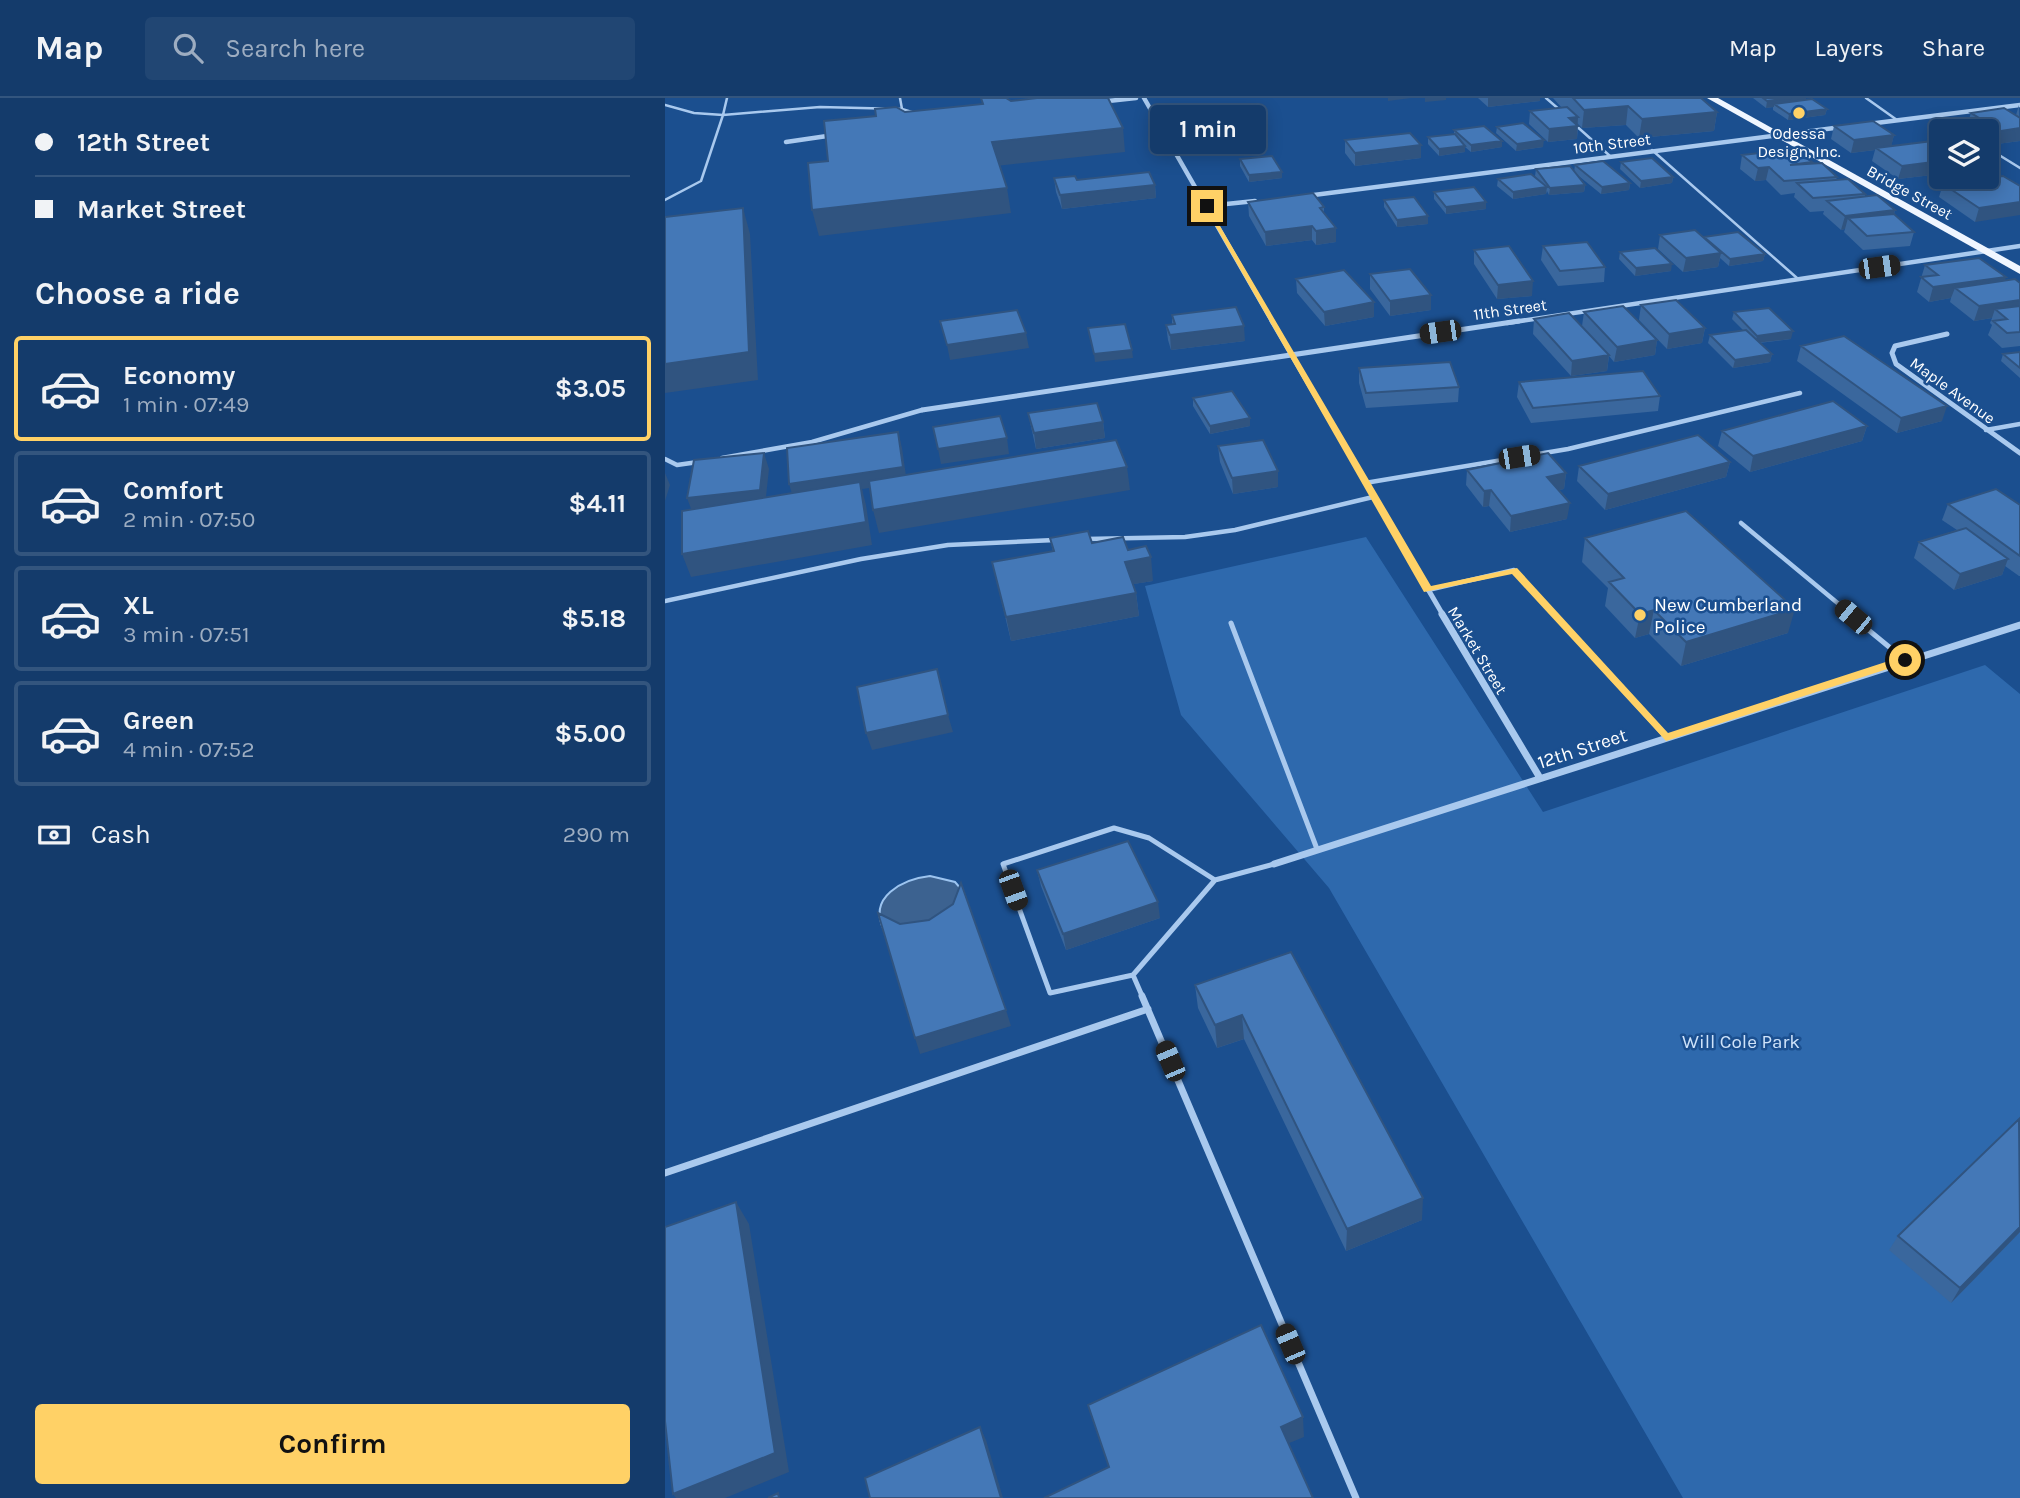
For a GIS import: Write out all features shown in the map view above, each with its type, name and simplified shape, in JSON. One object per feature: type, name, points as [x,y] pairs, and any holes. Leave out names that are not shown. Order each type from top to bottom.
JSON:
[{"type":"main road","name":"Bridge Street","points":[[1711,98],[2020,271]]},
{"type":"street","points":[[1096,102],[1136,98]]},
{"type":"street","name":"Market Street","points":[[1144,98],[1373,497],[1540,778]]},
{"type":"street","points":[[1860,125],[2020,105]]},
{"type":"street","name":"10th Street","points":[[1297,197],[1848,126]]},
{"type":"street","points":[[786,142],[839,134]]},
{"type":"street","points":[[1207,206],[1259,201]]},
{"type":"street","name":"11th Street","points":[[922,410],[2020,246]]},
{"type":"street","name":"Maple Avenue","points":[[1947,334],[1895,346],[1892,353],[1896,364],[2020,453]]},
{"type":"street","name":"12th Street","points":[[1274,863],[2020,625]]},
{"type":"lane","points":[[665,200],[701,181],[727,98]]},
{"type":"lane","points":[[900,98],[902,109]]},
{"type":"lane","points":[[1546,98],[1564,114]]},
{"type":"lane","points":[[1867,98],[1897,120]]},
{"type":"lane","points":[[665,106],[694,113],[723,115],[820,107],[902,109],[922,115]]},
{"type":"lane","points":[[1937,115],[1943,119]]},
{"type":"lane","points":[[1573,122],[1610,156]]},
{"type":"lane","points":[[1652,150],[1797,278]]},
{"type":"lane","points":[[1999,154],[2020,168]]},
{"type":"lane","points":[[1365,483],[1567,449],[1800,393]]},
{"type":"lane","points":[[717,458],[812,442],[922,410]]},
{"type":"lane","points":[[1986,430],[2020,424]]},
{"type":"lane","points":[[665,459],[677,465],[704,461]]},
{"type":"lane","points":[[1073,540],[1185,537],[1234,530],[1373,497]]},
{"type":"lane","points":[[1741,523],[1905,660]]},
{"type":"lane","points":[[665,601],[861,559],[949,545],[1060,540]]},
{"type":"lane","points":[[1428,590],[1514,570],[1666,737]]},
{"type":"lane","points":[[1231,623],[1317,849]]},
{"type":"lane","points":[[1215,880],[1149,838],[1114,828],[1003,864],[1050,993],[1133,975],[1215,880],[1274,863]]},
{"type":"lane","points":[[1133,975],[1356,1498]]},
{"type":"lane","points":[[665,1173],[1148,1009]]},
{"type":"green space","name":"Will Cole Park","points":[[1366,537],[1543,812],[1985,665],[2020,694],[2020,1498],[1683,1498],[1329,888],[1181,715],[1145,586]]},
{"type":"shaded area","points":[[930,876],[955,882],[962,890],[958,920],[884,930],[880,908],[884,899],[909,881]]},
{"type":"building","points":[[981,98],[1006,98],[1011,101],[1037,98],[1108,98],[1123,128],[992,142],[1007,188],[812,210],[808,163],[828,161],[824,121],[876,116],[875,109],[896,107],[905,112],[983,104]]},
{"type":"building","points":[[1573,98],[1701,98],[1717,112],[1642,119],[1628,106],[1584,110]]},
{"type":"building","points":[[1763,98],[1791,98],[1767,101]]},
{"type":"building","points":[[1812,99],[1827,109],[1789,114],[1774,104]]},
{"type":"building","points":[[1247,106],[1254,115],[1199,121],[1193,112]]},
{"type":"building","points":[[1567,107],[1578,117],[1569,118],[1578,126],[1549,129],[1530,111]]},
{"type":"building","points":[[2004,108],[2020,118],[2020,128],[2001,131],[1999,119],[1981,119],[1971,113]]},
{"type":"building","points":[[1873,121],[1894,135],[1854,140],[1834,126]]},
{"type":"building","points":[[1523,123],[1544,140],[1517,144],[1497,127]]},
{"type":"building","points":[[1484,126],[1502,141],[1471,145],[1454,130]]},
{"type":"building","points":[[1410,133],[1421,145],[1355,153],[1345,140]]},
{"type":"building","points":[[1455,134],[1465,146],[1439,149],[1428,137]]},
{"type":"building","points":[[1929,141],[1929,163],[1902,166],[1876,148]]},
{"type":"building","points":[[1796,149],[1812,162],[1790,165],[1822,163],[1837,177],[1784,181],[1769,167],[1758,168],[1742,155]]},
{"type":"building","points":[[1272,156],[1282,172],[1249,175],[1240,159]]},
{"type":"building","points":[[1652,158],[1673,177],[1641,181],[1621,162]]},
{"type":"building","points":[[1603,161],[1630,183],[1602,187],[1575,165]]},
{"type":"building","points":[[1570,166],[1585,185],[1550,188],[1536,169]]},
{"type":"building","points":[[1149,172],[1155,185],[1060,195],[1054,178],[1075,176],[1077,180]]},
{"type":"building","points":[[1531,174],[1547,187],[1513,192],[1498,179]]},
{"type":"building","points":[[2003,176],[2020,186],[2020,202],[1979,208],[1950,189],[1999,189],[1999,177]]},
{"type":"building","points":[[1848,179],[1865,194],[1813,198],[1797,183]]},
{"type":"building","points":[[1474,187],[1486,202],[1446,207],[1434,192]]},
{"type":"building","points":[[1313,193],[1324,207],[1320,208],[1336,228],[1316,231],[1312,226],[1265,232],[1248,202]]},
{"type":"building","points":[[1877,195],[1895,210],[1845,216],[1827,201]]},
{"type":"building","points":[[1414,197],[1428,216],[1397,220],[1384,200]]},
{"type":"building","points":[[743,208],[749,352],[665,364],[665,217]]},
{"type":"building","points":[[1894,214],[1914,232],[1867,236],[1848,218]]},
{"type":"building","points":[[1695,230],[1721,253],[1686,258],[1660,235]]},
{"type":"building","points":[[1738,232],[1765,254],[1730,259],[1704,237]]},
{"type":"building","points":[[1587,242],[1605,267],[1560,271],[1543,246]]},
{"type":"building","points":[[1509,246],[1533,281],[1498,285],[1474,250]]},
{"type":"building","points":[[1655,248],[1672,264],[1636,268],[1620,252]]},
{"type":"building","points":[[1979,258],[2006,277],[1933,287],[1921,277],[1938,275],[1925,265]]},
{"type":"building","points":[[1410,269],[1431,295],[1390,301],[1370,274]]},
{"type":"building","points":[[1344,270],[1374,302],[1324,312],[1296,279]]},
{"type":"building","points":[[2015,279],[2020,283],[2020,300],[1979,306],[1955,288]]},
{"type":"building","points":[[1676,300],[1705,328],[1669,334],[1641,305]]},
{"type":"building","points":[[1623,306],[1657,340],[1617,347],[1584,312]]},
{"type":"building","points":[[2020,306],[2020,332],[2007,333],[1993,321],[2007,319],[1995,309]]},
{"type":"building","points":[[1236,307],[1244,326],[1170,335],[1166,325],[1175,324],[1172,315]]},
{"type":"building","points":[[1769,308],[1793,331],[1757,336],[1734,312]]},
{"type":"building","points":[[1017,310],[1026,333],[947,345],[940,321]]},
{"type":"building","points":[[1569,313],[1609,355],[1572,361],[1534,319]]},
{"type":"building","points":[[1125,324],[1132,350],[1094,354],[1088,328]]},
{"type":"building","points":[[1746,330],[1772,354],[1735,360],[1710,335]]},
{"type":"building","points":[[1844,336],[1947,406],[1901,418],[1801,346]]},
{"type":"building","points":[[2020,352],[2020,368],[2003,354]]},
{"type":"building","points":[[1450,362],[1459,387],[1366,393],[1359,368]]},
{"type":"building","points":[[1643,371],[1660,396],[1533,408],[1519,382]]},
{"type":"building","points":[[1232,391],[1250,418],[1210,426],[1193,398]]},
{"type":"building","points":[[1833,401],[1867,426],[1753,456],[1722,431]]},
{"type":"building","points":[[1097,403],[1103,422],[1034,433],[1028,413]]},
{"type":"building","points":[[1000,416],[1007,438],[938,449],[933,427]]},
{"type":"building","points":[[898,432],[903,467],[789,484],[787,448]]},
{"type":"building","points":[[1698,435],[1730,462],[1608,494],[1579,466]]},
{"type":"building","points":[[1116,440],[1127,467],[873,510],[869,481]]},
{"type":"building","points":[[1263,440],[1278,471],[1232,478],[1218,446]]},
{"type":"building","points":[[764,453],[760,490],[687,498],[694,460]]},
{"type":"building","points":[[1548,453],[1566,473],[1547,477],[1570,503],[1511,516],[1491,490],[1484,491],[1467,470]]},
{"type":"building","points":[[860,482],[866,522],[682,554],[682,511]]},
{"type":"building","points":[[1996,489],[2020,505],[2020,556],[1948,504]]},
{"type":"building","points":[[1686,511],[1795,609],[1686,642],[1654,610],[1640,614],[1609,582],[1624,578],[1585,538]]},
{"type":"building","points":[[1966,528],[2008,559],[1960,574],[1919,542]]},
{"type":"building","points":[[1088,531],[1092,543],[1123,537],[1128,550],[1146,546],[1151,557],[1125,562],[1136,593],[1006,617],[992,562],[1054,551],[1050,538]]},
{"type":"building","points":[[937,669],[948,715],[866,733],[857,687]]},
{"type":"building","points":[[1128,841],[1158,902],[1063,934],[1037,870]]},
{"type":"building","points":[[961,883],[1006,1010],[915,1038],[878,913],[900,924],[929,920],[953,904]]},
{"type":"building","points":[[1291,952],[1423,1198],[1347,1229],[1242,1015],[1215,1025],[1195,985]]},
{"type":"building","points":[[2019,1119],[2020,1227],[1960,1288],[1898,1236]]},
{"type":"building","points":[[736,1202],[775,1453],[673,1494],[665,1421],[665,1227]]},
{"type":"building","points":[[1261,1325],[1303,1417],[1281,1427],[1313,1498],[1044,1498],[1109,1467],[1088,1405]]},
{"type":"building","points":[[980,1427],[1001,1498],[870,1498],[865,1478]]},
{"type":"place","name":"Odessa Design, Inc.","points":[[1799,113]]},
{"type":"place","name":"New Cumberland Police","points":[[1640,615]]},
{"type":"route","points":[[1207,206],[1428,590],[1514,570],[1666,737],[1905,660]]}]
